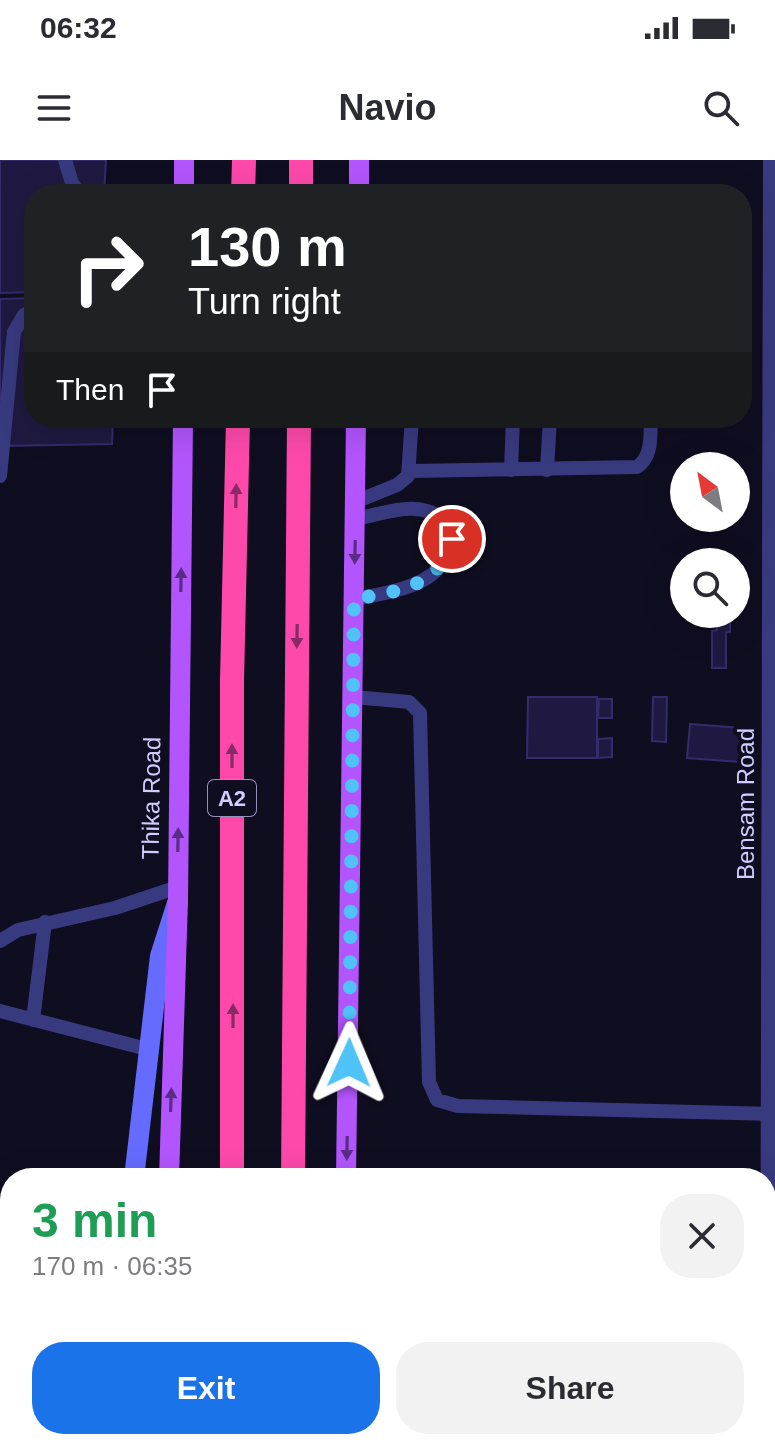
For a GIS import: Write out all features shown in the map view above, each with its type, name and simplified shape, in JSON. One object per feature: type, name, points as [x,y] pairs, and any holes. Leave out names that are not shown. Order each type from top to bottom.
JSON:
[{"type":"highway","points":[[243,184],[244,160]]},
{"type":"highway","points":[[301,160],[301,184]]},
{"type":"highway","name":"A2","points":[[232,1168],[232,681],[238,428]]},
{"type":"highway","points":[[293,1168],[299,428]]},
{"type":"main road","points":[[184,160],[184,184]]},
{"type":"main road","points":[[359,160],[359,184]]},
{"type":"main road","name":"Thika Road","points":[[169,1168],[178,894],[183,428]]},
{"type":"main road","points":[[346,1168],[356,428]]},
{"type":"street","name":"Bensam Road","points":[[771,1168],[773,163]]},
{"type":"street","points":[[135,1168],[162,943],[178,894]]},
{"type":"lane","points":[[65,160],[73,184]]},
{"type":"lane","points":[[0,476],[14,332],[24,315]]},
{"type":"lane","points":[[355,511],[404,481],[411,471],[412,428]]},
{"type":"lane","points":[[511,470],[513,428]]},
{"type":"lane","points":[[547,470],[549,428]]},
{"type":"lane","points":[[411,471],[637,467],[645,461],[649,451],[650,428]]},
{"type":"lane","points":[[354,599],[397,590],[430,577],[447,561],[452,539],[448,521],[430,509],[355,511]]},
{"type":"lane","points":[[354,697],[409,702],[420,713],[429,1082],[437,1100],[458,1106],[503,1108],[771,1114]]},
{"type":"lane","points":[[0,941],[18,930],[45,922],[178,894]]},
{"type":"lane","points":[[33,1020],[45,922]]},
{"type":"lane","points":[[0,1011],[147,1049]]},
{"type":"building","points":[[0,160],[106,160],[105,184],[24,184],[24,292],[0,293]]},
{"type":"building","points":[[24,298],[24,428],[113,428],[112,444],[0,446],[0,299]]},
{"type":"building","points":[[730,628],[730,632],[726,632],[726,668],[712,668],[712,631]]},
{"type":"building","points":[[528,697],[597,697],[597,758],[527,758]]},
{"type":"building","points":[[653,697],[667,697],[666,742],[652,741]]},
{"type":"building","points":[[599,699],[612,699],[612,718],[598,718]]},
{"type":"building","points":[[690,724],[742,728],[740,762],[687,758]]},
{"type":"building","points":[[612,738],[612,757],[598,758],[598,739]]},
{"type":"route","points":[[349,1063],[354,599],[397,590],[430,577],[447,561],[452,539]]}]
